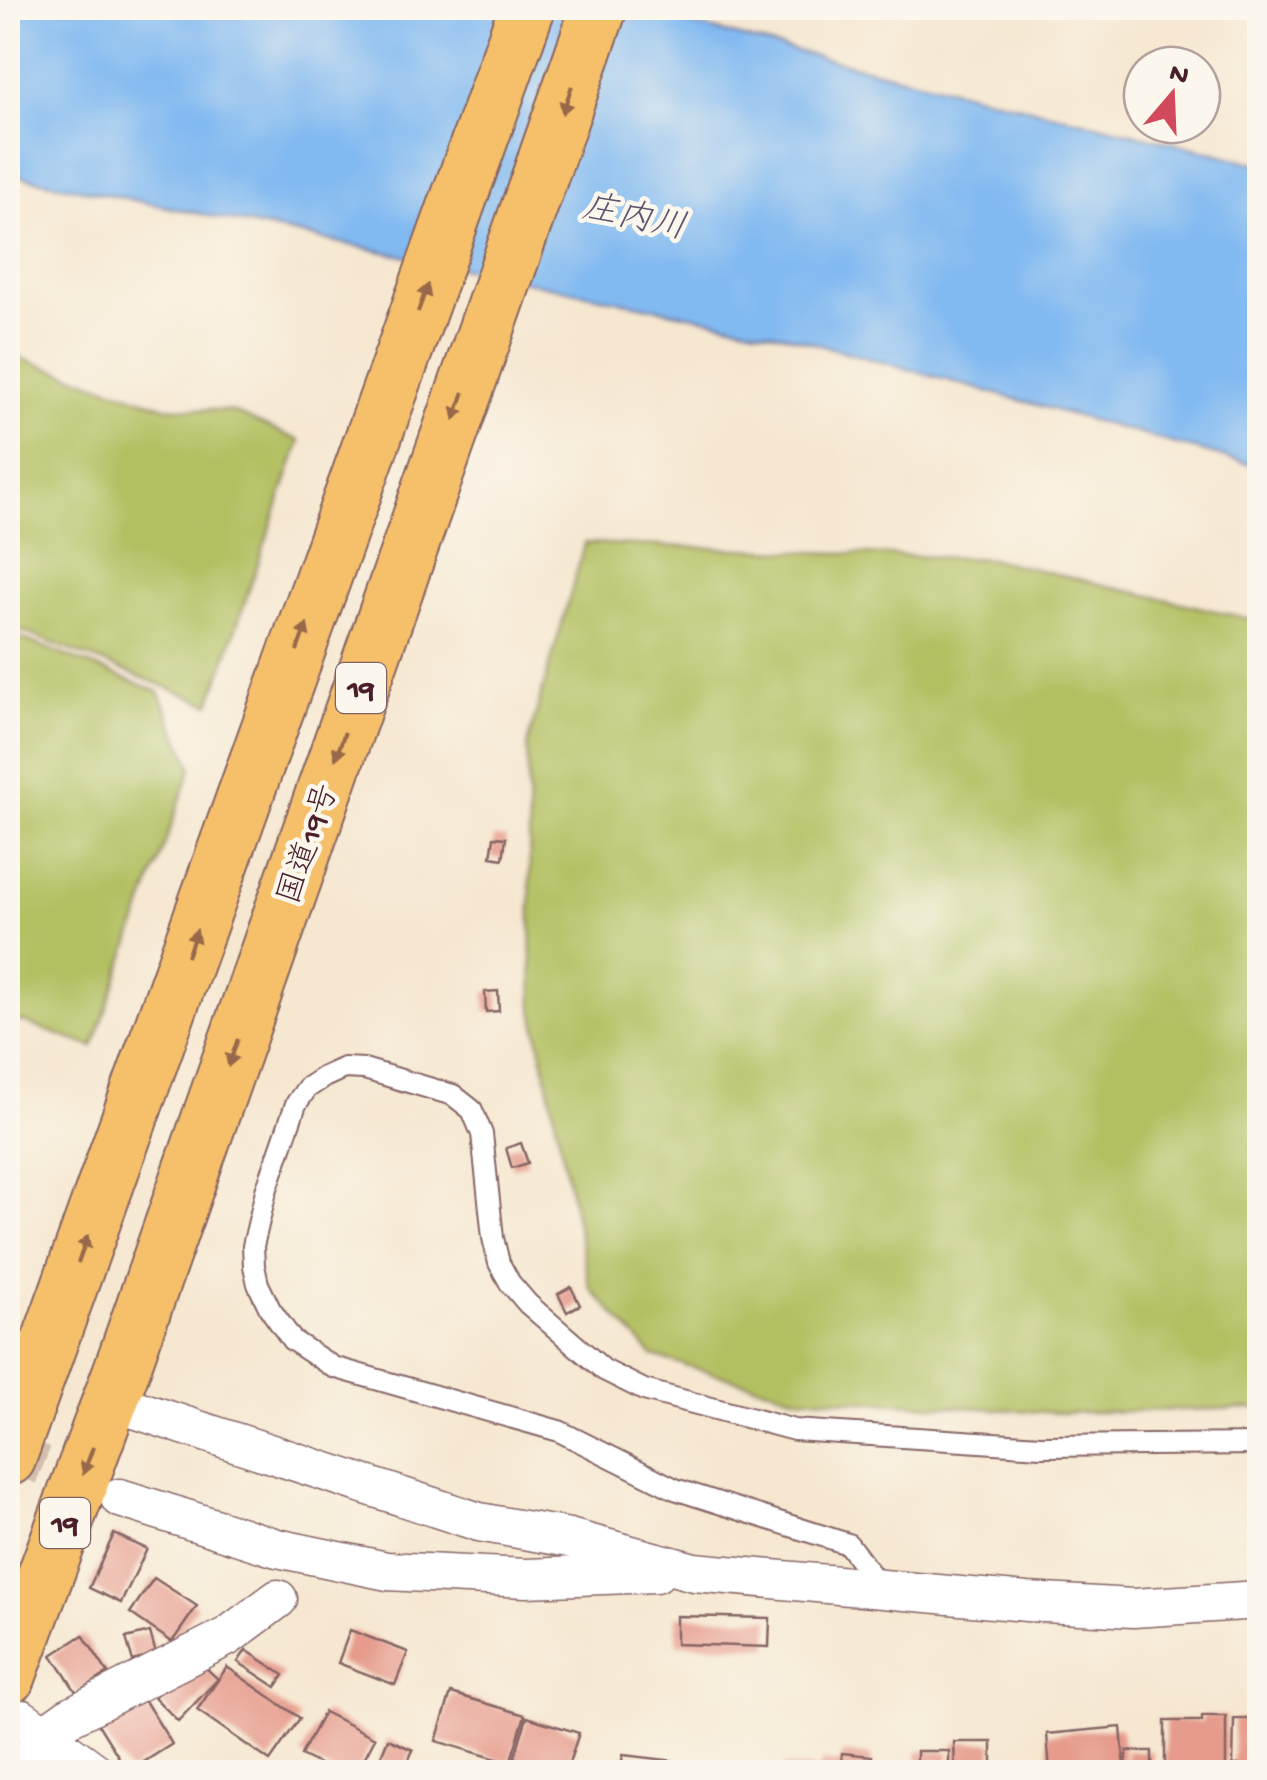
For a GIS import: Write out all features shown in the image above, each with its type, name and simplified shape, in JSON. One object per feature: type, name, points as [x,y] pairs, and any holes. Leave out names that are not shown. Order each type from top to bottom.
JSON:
[{"type":"highway","name":"19","points":[[8,1458],[33,1351],[527,8]]},
{"type":"highway","name":"国道19号","points":[[25,1710],[116,1385],[599,8]]},
{"type":"street","points":[[116,1385],[479,1522],[569,1538],[694,1572]]},
{"type":"street","points":[[120,1498],[277,1548],[388,1572],[526,1578],[694,1572],[1133,1608],[1260,1600]]},
{"type":"street","points":[[25,1710],[68,1717],[228,1636],[278,1599]]},
{"type":"street","points":[[22,1772],[25,1710]]},
{"type":"street","points":[[25,1710],[95,1772]]},
{"type":"lane","points":[[881,1588],[848,1544],[676,1489],[558,1431],[333,1367],[292,1340],[258,1284],[254,1246],[266,1191],[296,1104],[307,1088],[344,1068],[364,1069],[453,1095],[472,1110],[482,1134],[493,1238],[510,1283],[528,1304],[604,1370],[644,1390],[794,1430],[1041,1446],[1260,1444]]},
{"type":"green space","points":[[8,350],[25,360],[166,407],[231,411],[300,441],[210,704],[8,626]]},
{"type":"green space","points":[[585,543],[992,559],[1259,621],[1259,1408],[1060,1413],[797,1397],[653,1356],[590,1288],[533,1010],[527,745]]},
{"type":"green space","points":[[8,633],[159,692],[192,767],[93,1047],[8,1017]]},
{"type":"water","name":"庄内川","points":[[8,8],[632,8],[1122,131],[1122,145],[1181,145],[1259,164],[1259,467],[785,335],[8,174]]},
{"type":"building","points":[[494,837],[506,838],[503,859],[491,857]]},
{"type":"building","points":[[498,991],[499,1011],[486,1012],[485,992]]},
{"type":"building","points":[[521,1143],[528,1163],[512,1168],[506,1148]]},
{"type":"building","points":[[571,1287],[580,1305],[567,1312],[558,1294]]},
{"type":"building","points":[[114,1534],[147,1549],[121,1603],[89,1588]]},
{"type":"building","points":[[154,1578],[197,1606],[172,1642],[130,1613]]},
{"type":"building","points":[[676,1616],[770,1618],[769,1647],[676,1644]]},
{"type":"building","points":[[350,1630],[408,1652],[395,1685],[338,1663]]},
{"type":"building","points":[[150,1632],[156,1654],[133,1661],[126,1638]]},
{"type":"building","points":[[83,1635],[108,1673],[77,1693],[52,1655]]},
{"type":"building","points":[[246,1650],[284,1675],[276,1687],[238,1662]]},
{"type":"building","points":[[193,1656],[218,1679],[178,1721],[154,1697]]},
{"type":"building","points":[[227,1667],[300,1718],[270,1761],[197,1710]]},
{"type":"building","points":[[451,1693],[525,1715],[510,1763],[436,1741]]},
{"type":"building","points":[[142,1696],[172,1744],[128,1772],[98,1724]]},
{"type":"building","points":[[324,1712],[375,1738],[357,1772],[335,1772],[301,1755]]},
{"type":"building","points":[[1202,1716],[1226,1716],[1226,1771],[1165,1772],[1165,1721],[1202,1721]]},
{"type":"building","points":[[527,1717],[579,1733],[566,1772],[510,1772]]},
{"type":"building","points":[[1234,1719],[1260,1719],[1260,1765],[1233,1765]]},
{"type":"building","points":[[1121,1727],[1125,1772],[1050,1772],[1047,1734]]},
{"type":"building","points":[[388,1739],[413,1750],[404,1771],[379,1761]]},
{"type":"building","points":[[954,1742],[992,1742],[992,1772],[955,1772]]},
{"type":"building","points":[[917,1751],[949,1751],[949,1772],[917,1772]]},
{"type":"building","points":[[1127,1751],[1152,1751],[1152,1772],[1126,1772]]},
{"type":"building","points":[[842,1753],[872,1756],[871,1768],[882,1772],[783,1772],[783,1766],[820,1769],[821,1761],[841,1763]]},
{"type":"building","points":[[623,1755],[676,1761],[674,1772],[620,1772]]},
{"type":"tunnel","points":[[8,1451],[99,1489]]}]
